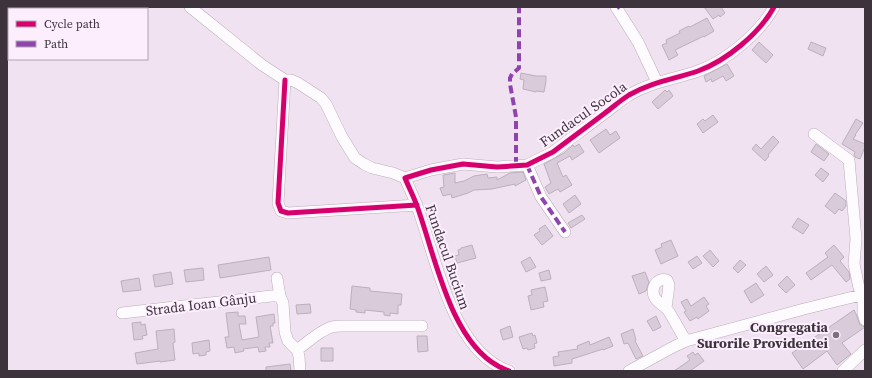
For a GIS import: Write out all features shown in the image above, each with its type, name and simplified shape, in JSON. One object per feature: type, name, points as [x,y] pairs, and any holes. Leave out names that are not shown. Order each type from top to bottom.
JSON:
[{"type":"street","points":[[190,7],[262,65],[285,80],[291,80],[298,83],[321,98],[326,104],[342,137],[355,158],[372,168],[405,178]]},
{"type":"street","points":[[616,7],[638,42],[658,82]]},
{"type":"street","name":"Fundacul Socola","points":[[405,178],[431,170],[463,164],[497,167],[527,165],[553,152],[628,95],[658,82],[699,71],[722,60],[739,47],[761,25],[769,16],[774,7]]},
{"type":"street","points":[[285,80],[278,203],[281,211],[288,213],[417,205]]},
{"type":"street","points":[[814,134],[849,160],[856,239],[854,264],[859,288],[864,294],[863,313],[865,320]]},
{"type":"street","points":[[527,165],[541,197],[565,232]]},
{"type":"street","name":"Fundacul Bucium","points":[[405,178],[417,205],[447,298],[458,322],[478,352],[489,362],[509,371]]},
{"type":"street","points":[[854,264],[857,263],[865,252]]},
{"type":"street","points":[[277,278],[280,296],[283,303],[285,332],[288,341],[297,350],[300,371]]},
{"type":"street","points":[[629,371],[686,341],[864,294]]},
{"type":"street","name":"Strada Ioan Gânju","points":[[122,314],[280,296]]},
{"type":"street","points":[[666,308],[686,341]]},
{"type":"street","points":[[297,350],[332,327],[422,326]]},
{"type":"street","points":[[843,371],[865,350]]},
{"type":"building","points":[[704,7],[721,7],[725,13],[720,17],[719,15],[713,19]]},
{"type":"building","points":[[707,18],[714,31],[675,50],[678,55],[669,60],[662,45],[667,43],[666,40],[680,33],[679,31]]},
{"type":"building","points":[[759,42],[773,55],[766,63],[752,50]]},
{"type":"building","points":[[811,42],[826,48],[823,56],[808,49]]},
{"type":"building","points":[[727,64],[734,76],[726,81],[723,76],[712,82],[711,79],[706,82],[704,76]]},
{"type":"building","points":[[521,73],[546,76],[544,92],[523,89],[524,80],[520,79]]},
{"type":"building","points":[[665,90],[667,92],[669,90],[673,96],[658,109],[652,102]]},
{"type":"building","points":[[713,115],[718,122],[703,133],[697,124],[703,119],[705,121]]},
{"type":"building","points":[[856,119],[863,123],[853,139],[865,144],[860,159],[855,157],[855,152],[842,144]]},
{"type":"building","points":[[606,129],[610,135],[616,131],[620,138],[599,153],[590,140]]},
{"type":"building","points":[[773,136],[779,142],[765,161],[752,149],[756,144],[761,149]]},
{"type":"building","points":[[579,144],[584,152],[572,160],[570,156],[557,163],[563,177],[566,175],[572,185],[560,192],[558,189],[549,194],[545,187],[551,183],[544,164],[564,153],[573,145],[574,147]]},
{"type":"building","points":[[816,144],[829,154],[824,161],[811,152]]},
{"type":"building","points":[[821,168],[829,174],[823,182],[815,175]]},
{"type":"building","points":[[523,172],[526,180],[515,186],[515,184],[492,189],[474,190],[452,198],[451,194],[443,196],[440,188],[444,187],[443,175],[455,173],[455,183],[464,181],[474,176],[487,174],[488,178],[497,177],[497,180],[510,173]]},
{"type":"building","points":[[835,193],[846,201],[846,206],[842,211],[839,209],[835,214],[825,206]]},
{"type":"building","points":[[575,195],[581,204],[569,213],[563,204]]},
{"type":"building","points":[[582,215],[585,219],[571,228],[568,223]]},
{"type":"building","points":[[798,218],[809,225],[803,234],[792,227]]},
{"type":"building","points":[[545,225],[553,236],[542,245],[534,235]]},
{"type":"building","points":[[671,240],[678,256],[661,264],[655,250],[662,247],[661,244]]},
{"type":"building","points":[[472,245],[476,258],[457,263],[455,256],[459,255],[458,250]]},
{"type":"building","points":[[834,245],[844,257],[840,261],[849,272],[850,279],[846,282],[832,265],[811,280],[806,273],[828,257],[825,253]]},
{"type":"building","points":[[710,250],[719,261],[713,267],[703,256]]},
{"type":"building","points":[[697,256],[702,263],[693,269],[688,262]]},
{"type":"building","points":[[269,257],[271,270],[220,278],[218,265]]},
{"type":"building","points":[[530,257],[536,267],[526,272],[521,262]]},
{"type":"building","points":[[740,260],[746,265],[738,273],[733,268]]},
{"type":"building","points":[[766,266],[773,275],[764,282],[757,274]]},
{"type":"building","points":[[203,268],[204,280],[186,282],[184,270]]},
{"type":"building","points":[[549,270],[551,279],[541,281],[539,273]]},
{"type":"building","points":[[171,272],[173,284],[155,287],[153,275]]},
{"type":"building","points":[[645,272],[649,282],[646,291],[639,294],[632,276]]},
{"type":"building","points":[[787,276],[795,285],[786,293],[778,285]]},
{"type":"building","points":[[139,278],[141,290],[123,292],[121,281]]},
{"type":"building","points":[[459,281],[463,291],[454,294],[450,285]]},
{"type":"building","points":[[756,283],[764,295],[751,303],[744,291]]},
{"type":"building","points":[[352,286],[370,288],[370,291],[402,294],[401,305],[398,305],[398,314],[390,313],[390,316],[384,315],[384,312],[365,310],[365,313],[356,312],[356,310],[350,309]]},
{"type":"building","points":[[545,287],[548,301],[543,302],[544,307],[531,310],[528,296],[532,295],[531,290]]},
{"type":"building","points":[[704,297],[709,304],[706,306],[709,311],[698,319],[697,317],[690,321],[684,312],[686,311],[681,302],[687,299],[691,306]]},
{"type":"building","points":[[310,304],[311,313],[297,314],[296,305]]},
{"type":"building","name":"Congregatia Surorile Providentei","points":[[854,310],[860,325],[865,327],[842,343],[851,354],[837,365],[827,351],[803,369],[792,353]]},
{"type":"building","points":[[238,312],[238,316],[245,316],[246,324],[239,324],[242,340],[259,337],[256,317],[274,314],[275,323],[273,323],[273,326],[270,326],[273,343],[269,343],[270,347],[265,347],[266,351],[259,352],[258,347],[243,349],[244,351],[235,353],[234,347],[227,348],[225,337],[229,337],[226,313]]},
{"type":"building","points":[[656,316],[661,327],[653,331],[647,321]]},
{"type":"building","points":[[141,322],[141,325],[145,324],[147,335],[142,336],[143,339],[134,340],[132,323]]},
{"type":"building","points":[[510,326],[513,337],[503,340],[500,330]]},
{"type":"building","points":[[174,329],[175,342],[173,343],[175,360],[137,364],[135,353],[158,349],[156,331]]},
{"type":"building","points":[[633,329],[635,341],[643,356],[636,359],[628,343],[624,344],[621,334]]},
{"type":"building","points":[[532,333],[533,336],[535,335],[537,343],[534,344],[535,348],[528,350],[527,348],[523,349],[519,337]]},
{"type":"building","points":[[417,336],[427,336],[428,351],[418,352]]},
{"type":"building","points":[[609,337],[613,346],[572,359],[572,363],[554,366],[553,357],[559,356],[558,352],[578,349],[577,346],[589,341],[590,345]]},
{"type":"building","points":[[209,340],[210,351],[206,352],[206,355],[199,356],[199,353],[193,354],[192,343]]},
{"type":"building","points":[[321,348],[333,348],[333,361],[321,361]]},
{"type":"building","points":[[693,352],[695,355],[698,353],[704,361],[690,371],[674,371],[690,360],[687,356]]},
{"type":"building","points":[[290,364],[291,371],[266,371],[266,367]]},
{"type":"marked path","points":[[516,165],[516,117],[510,78],[519,68],[519,7]]},
{"type":"marked path","points":[[527,165],[541,197],[565,232]]},
{"type":"cycle path","points":[[509,371],[498,366],[481,354],[468,337],[456,317],[446,295],[416,203],[405,178],[431,170],[463,164],[497,167],[527,165],[553,152],[629,95],[654,84],[698,71],[731,53],[760,27],[774,7]]},
{"type":"cycle path","points":[[285,80],[278,203],[281,211],[288,213],[417,205]]},
{"type":"place","name":"Congregatia Surorile Providentei","points":[[836,335]]}]
